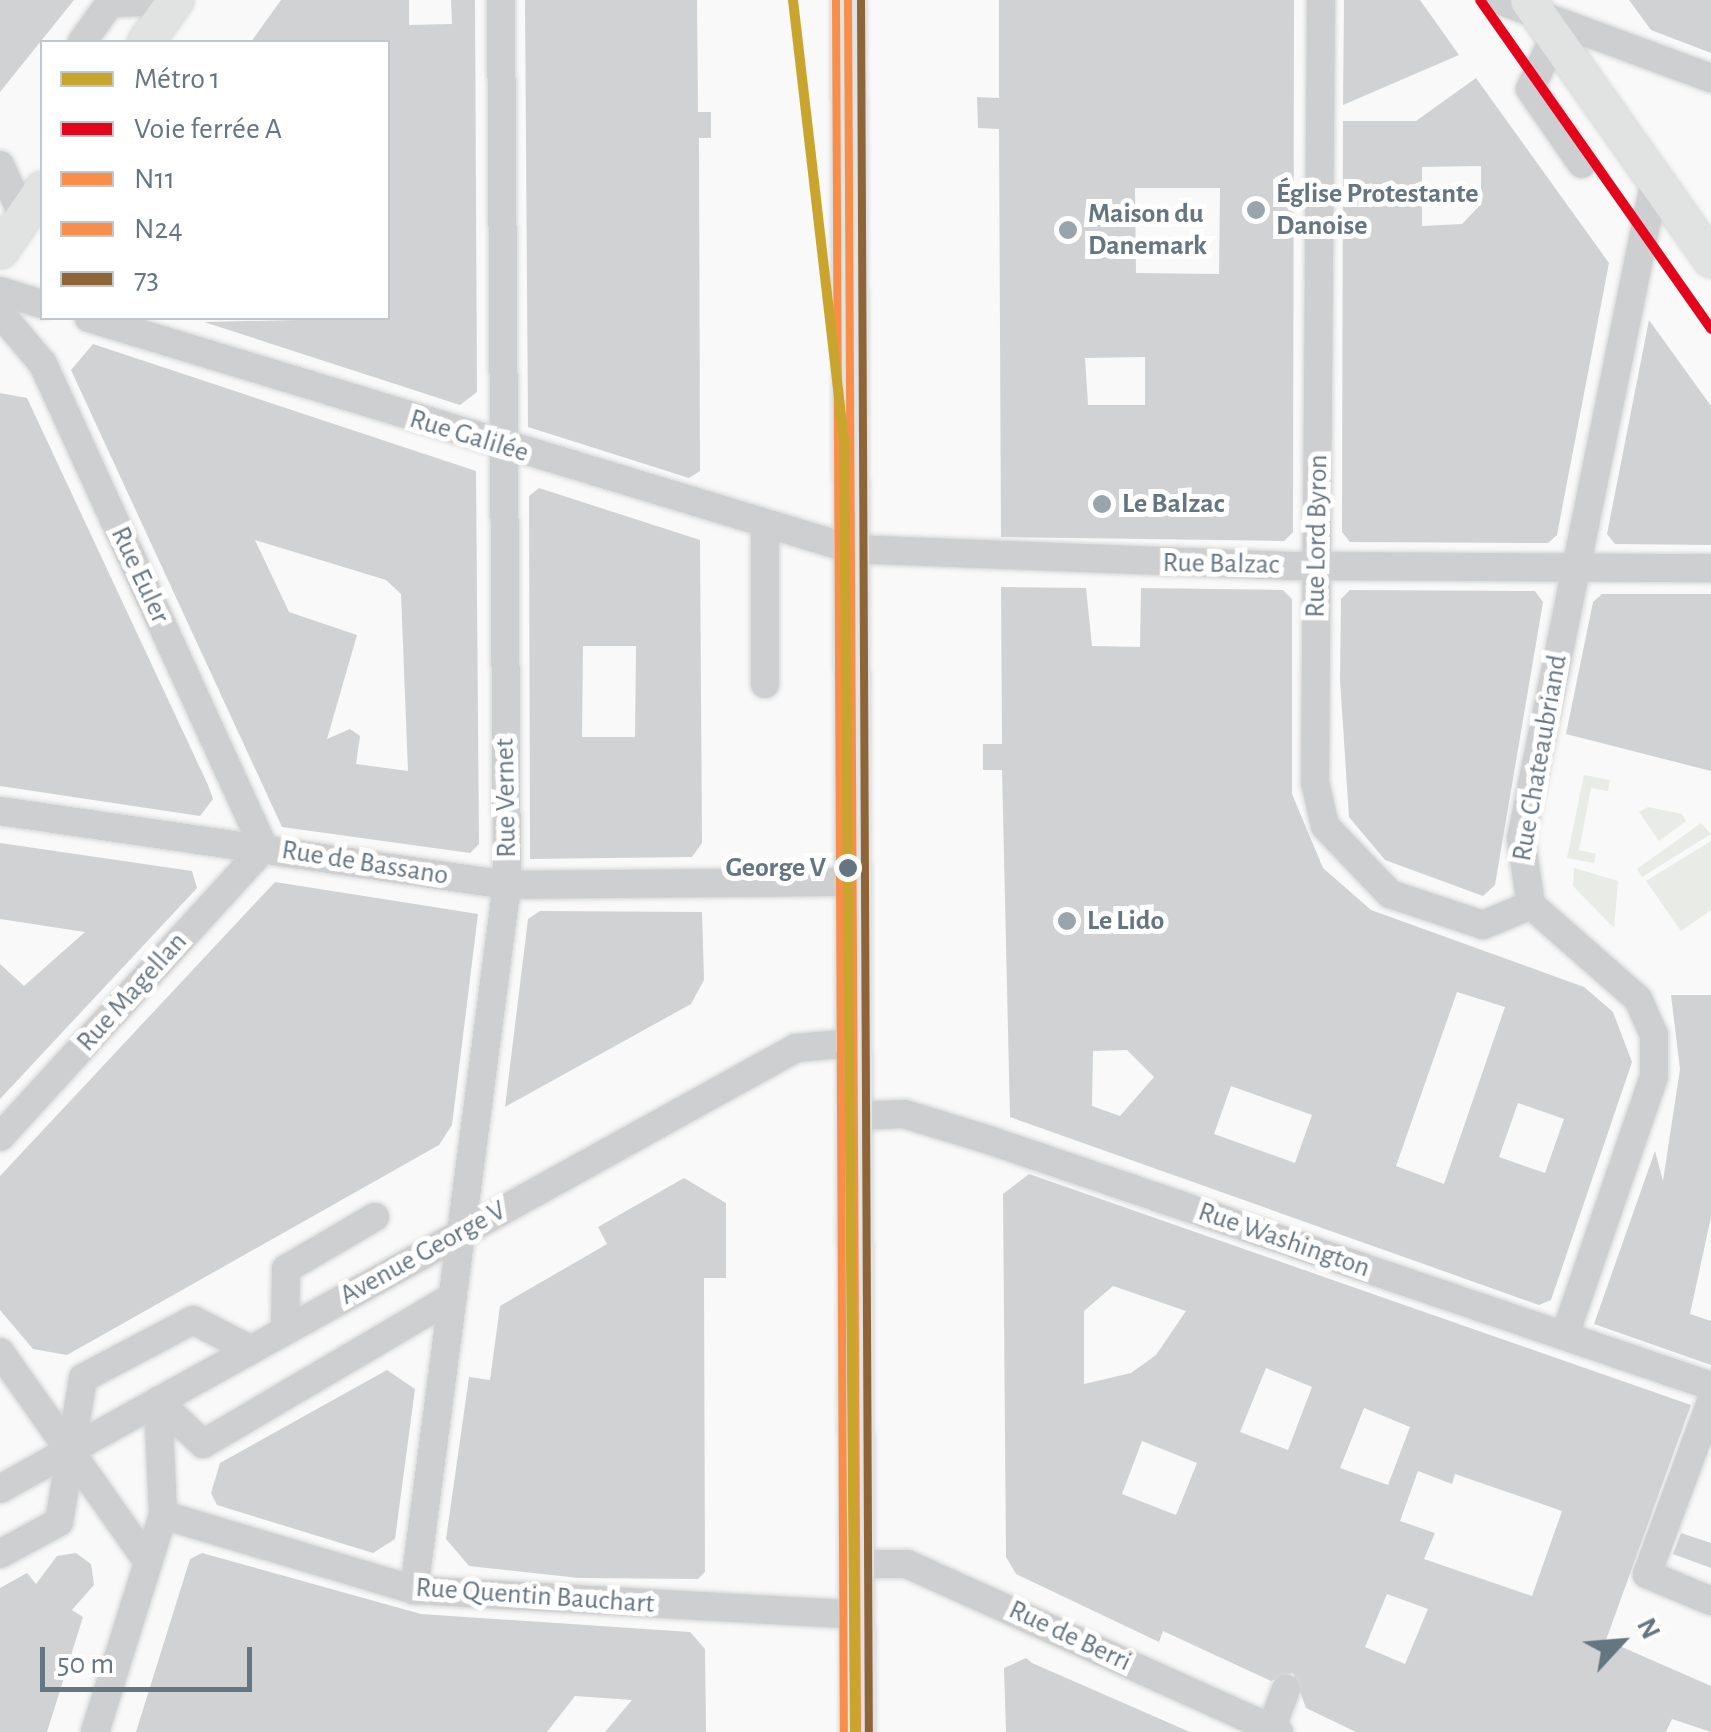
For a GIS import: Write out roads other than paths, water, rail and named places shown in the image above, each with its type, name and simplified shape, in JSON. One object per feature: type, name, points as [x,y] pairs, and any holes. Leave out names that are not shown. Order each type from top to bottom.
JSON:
[{"type":"main road","points":[[848,0],[857,1732]]},
{"type":"main road","points":[[147,40],[175,1]]},
{"type":"main road","points":[[1540,17],[1711,258]]},
{"type":"main road","points":[[0,250],[33,203]]},
{"type":"street","name":"Rue Vernet","points":[[414,1590],[507,885],[501,446],[501,0]]},
{"type":"street","name":"Rue Lord Byron","points":[[1321,0],[1316,782],[1325,826],[1390,894],[1484,926],[1531,905]]},
{"type":"street","points":[[1500,0],[1711,78]]},
{"type":"street","points":[[83,40],[110,3],[175,1]]},
{"type":"street","points":[[1540,17],[1530,88],[1582,164]]},
{"type":"street","points":[[0,165],[33,203]]},
{"type":"street","name":"Rue Chateaubriand","points":[[1531,905],[1521,839],[1654,180]]},
{"type":"street","points":[[0,291],[40,303]]},
{"type":"street","name":"Rue Euler","points":[[0,313],[43,364],[264,848]]},
{"type":"street","name":"Rue Galilée","points":[[95,320],[765,528],[851,548]]},
{"type":"street","points":[[765,528],[765,684]]},
{"type":"street","name":"Rue Balzac","points":[[851,548],[1318,565],[1711,568]]},
{"type":"street","name":"Rue de Bassano","points":[[0,811],[507,885],[852,882]]},
{"type":"street","name":"Rue Magellan","points":[[0,1137],[264,848]]},
{"type":"street","points":[[1531,905],[1638,998],[1654,1035],[1654,1077],[1565,1335]]},
{"type":"street","name":"Avenue George V","points":[[3,1482],[76,1449],[796,1048],[853,1043]]},
{"type":"street","name":"Rue Washington","points":[[854,1116],[904,1114],[1711,1386]]},
{"type":"street","points":[[285,1331],[286,1269],[375,1217]]},
{"type":"street","points":[[158,1401],[204,1444],[453,1296]]},
{"type":"street","points":[[0,1554],[59,1522],[76,1449],[83,1378],[192,1320],[251,1350]]},
{"type":"street","points":[[0,1352],[76,1449],[148,1562]]},
{"type":"street","points":[[95,1732],[163,1515],[158,1401]]},
{"type":"street","points":[[1711,1402],[1646,1574],[1711,1601]]},
{"type":"street","name":"Rue Quentin Bauchart","points":[[163,1515],[414,1590],[856,1615]]},
{"type":"street","name":"Rue de Berri","points":[[856,1564],[907,1564],[1275,1730]]},
{"type":"street","points":[[1275,1730],[1286,1689]]},
{"type":"metro line","name":"1","points":[[793,0],[844,440],[855,1732]]},
{"type":"rail line","name":"A","points":[[1480,0],[1711,329]]},
{"type":"place","name":"Église Protestante Danoise","points":[[1256,210]]},
{"type":"place","name":"Maison du Danemark","points":[[1068,230]]},
{"type":"place","name":"Le Balzac","points":[[1102,504]]},
{"type":"place","name":"George V","points":[[848,868]]},
{"type":"place","name":"Le Lido","points":[[1067,921]]}]
